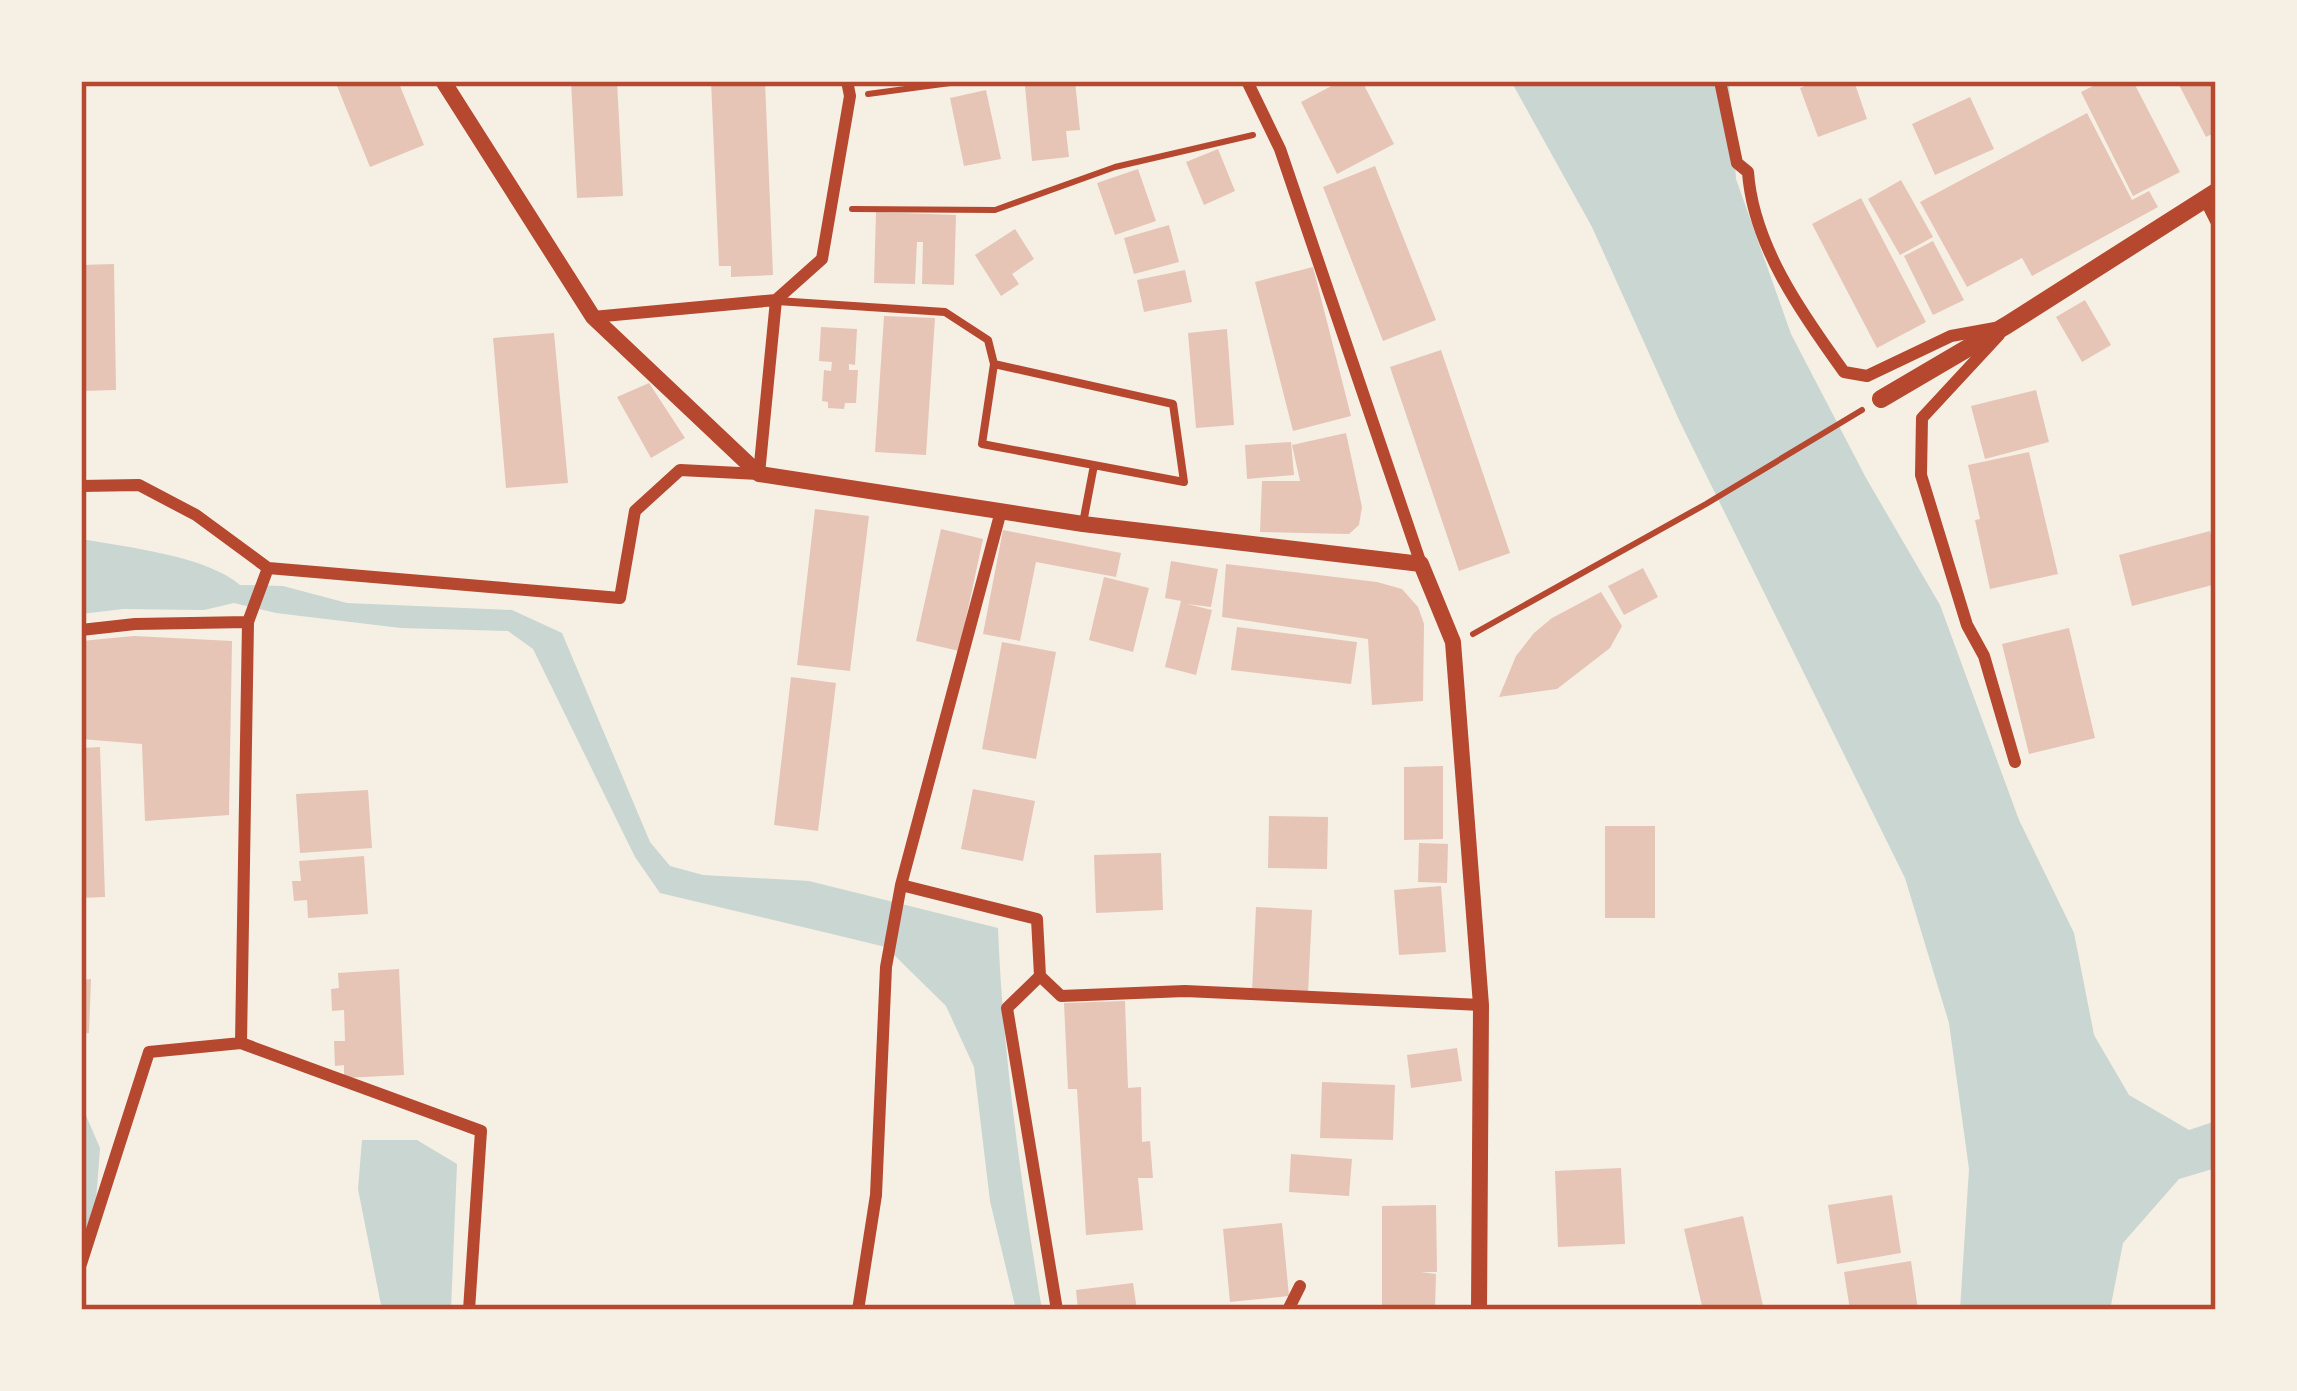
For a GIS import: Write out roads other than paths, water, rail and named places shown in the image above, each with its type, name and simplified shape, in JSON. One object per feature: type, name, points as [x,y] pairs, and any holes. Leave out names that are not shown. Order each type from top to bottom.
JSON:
[{"type":"main road","points":[[1881,399],[2211,196]]},
{"type":"street","points":[[443,81],[592,317],[759,474]]},
{"type":"street","points":[[592,317],[776,300],[822,260],[850,96],[847,81]]},
{"type":"street","points":[[1247,81],[1271,131],[1421,564],[1453,642],[1481,1005],[1479,1310]]},
{"type":"street","points":[[1720,81],[1736,164],[1748,172],[1750,202],[1787,287],[1844,372],[1867,376],[1952,336],[2007,325]]},
{"type":"street","points":[[2211,196],[2216,221]]},
{"type":"street","points":[[759,474],[776,300]]},
{"type":"street","points":[[2007,325],[1922,418],[1921,475],[1967,625],[1984,656],[2015,763]]},
{"type":"street","points":[[81,486],[139,485],[196,515],[268,568],[620,598],[635,511],[680,470],[759,474],[1083,524],[1421,564]]},
{"type":"street","points":[[858,1310],[876,1196],[886,967],[901,885],[1001,511]]},
{"type":"street","points":[[242,1043],[251,615],[268,568]]},
{"type":"street","points":[[81,630],[251,615]]},
{"type":"street","points":[[901,885],[1037,919],[1040,976],[1061,996],[1185,992],[1481,1005]]},
{"type":"street","points":[[1040,976],[1007,1008],[1057,1310]]},
{"type":"street","points":[[81,1264],[149,1052],[242,1043],[481,1131],[469,1310]]},
{"type":"street","points":[[1288,1310],[1300,1286]]},
{"type":"lane","points":[[776,300],[945,312],[988,340],[994,364],[982,444],[1184,482],[1173,404],[994,364]]},
{"type":"lane","points":[[1083,524],[1094,465]]}]
